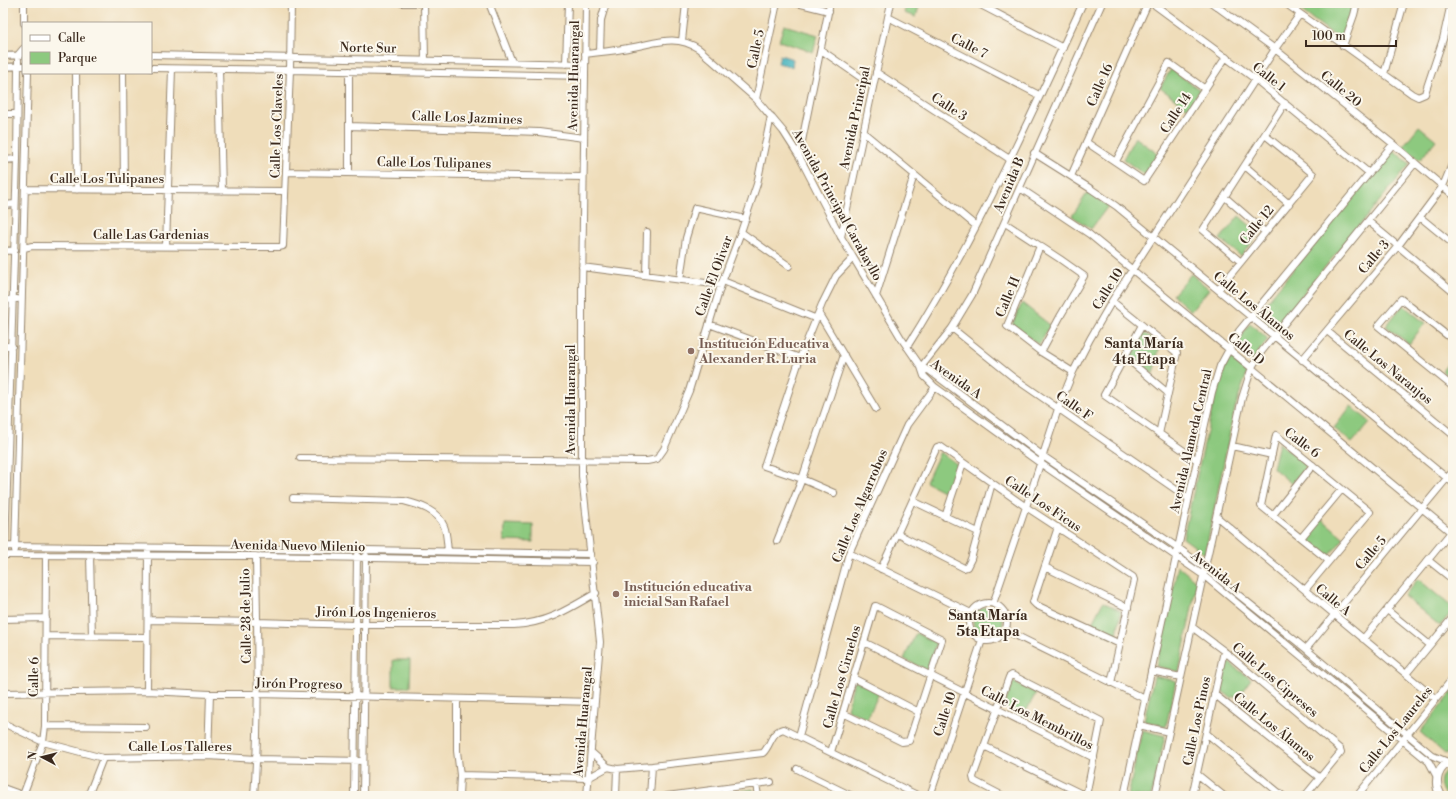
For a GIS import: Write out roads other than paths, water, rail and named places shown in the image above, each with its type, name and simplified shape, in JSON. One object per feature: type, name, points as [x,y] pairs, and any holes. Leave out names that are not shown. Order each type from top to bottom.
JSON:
[{"type":"main road","points":[[1434,796],[1439,771],[1451,761]]},
{"type":"main road","points":[[1437,780],[1441,796]]},
{"type":"street","points":[[24,3],[24,22]]},
{"type":"street","name":"Calle Los Claveles","points":[[279,247],[282,246],[284,241],[291,3]]},
{"type":"street","points":[[402,3],[447,3]]},
{"type":"street","points":[[424,3],[425,60]]},
{"type":"street","points":[[489,3],[512,62]]},
{"type":"street","points":[[566,64],[568,3]]},
{"type":"street","name":"Avenida Huarangal","points":[[586,3],[582,267],[582,461],[583,490],[593,562],[600,642],[587,796]]},
{"type":"street","points":[[600,52],[601,3]]},
{"type":"street","points":[[601,20],[606,3]]},
{"type":"street","points":[[682,41],[686,3]]},
{"type":"street","name":"Calle 5","points":[[756,99],[777,3]]},
{"type":"street","points":[[797,3],[829,11]]},
{"type":"street","points":[[798,156],[830,3]]},
{"type":"street","name":"Avenida Principal","points":[[841,237],[890,3]]},
{"type":"street","name":"Avenida B","points":[[907,348],[940,293],[1011,160],[1039,95],[1083,3]]},
{"type":"street","name":"Avenida B","points":[[921,366],[952,328],[972,295],[1102,3]]},
{"type":"street","name":"Calle 16","points":[[1071,176],[1148,3]]},
{"type":"street","name":"Calle 1","points":[[1152,3],[1255,79],[1369,173]]},
{"type":"street","name":"Calle 20","points":[[1212,3],[1274,49],[1453,195]]},
{"type":"street","points":[[1285,3],[1412,94],[1421,96],[1425,94],[1443,39],[1451,3]]},
{"type":"street","points":[[1343,46],[1357,3]]},
{"type":"street","points":[[1384,74],[1404,3]]},
{"type":"street","points":[[979,4],[1062,48]]},
{"type":"street","name":"Calle 10","points":[[993,604],[1058,409],[1073,372],[1090,339],[1112,301],[1154,238],[1274,49],[1300,14]]},
{"type":"street","name":"Calle 7","points":[[888,17],[1039,95]]},
{"type":"street","name":"Avenida Principal Carabayllo","points":[[585,54],[628,48],[663,40],[682,41],[699,49],[756,99],[783,131],[853,258],[907,348],[921,366]]},
{"type":"street","points":[[821,50],[873,86]]},
{"type":"street","points":[[3,56],[21,55],[17,114],[15,250],[10,402],[5,474],[4,555]]},
{"type":"street","name":"Norte Sur","points":[[152,55],[585,64]]},
{"type":"street","name":"Calle 14","points":[[1116,161],[1144,181],[1226,58]]},
{"type":"street","points":[[1086,142],[1116,161],[1169,63],[1205,89]]},
{"type":"street","points":[[3,68],[20,66]]},
{"type":"street","name":"Norte Sur","points":[[152,68],[585,76]]},
{"type":"street","points":[[166,246],[172,69]]},
{"type":"street","points":[[220,69],[222,191]]},
{"type":"street","points":[[349,71],[349,172]]},
{"type":"street","name":"Calle 3","points":[[876,72],[1011,160]]},
{"type":"street","points":[[15,555],[28,74]]},
{"type":"street","points":[[76,74],[77,190]]},
{"type":"street","points":[[123,74],[124,190]]},
{"type":"street","points":[[1241,262],[1203,230],[1285,103]]},
{"type":"street","points":[[3,114],[17,114]]},
{"type":"street","name":"Calle El Olivar","points":[[582,461],[647,462],[657,459],[664,449],[689,390],[722,283],[742,232],[757,184],[771,116]]},
{"type":"street","name":"Calle Los Jazmines","points":[[349,126],[540,132],[584,138]]},
{"type":"street","points":[[863,132],[976,226]]},
{"type":"street","name":"Calle 12","points":[[1218,290],[1313,174],[1265,135]]},
{"type":"street","name":"Avenida Alameda Central","points":[[1124,796],[1177,547],[1212,392],[1220,366],[1228,348],[1239,331],[1392,144]]},
{"type":"street","name":"Calle Los Álamos","points":[[1034,153],[1116,206],[1453,484]]},
{"type":"street","points":[[3,160],[17,159]]},
{"type":"street","name":"Calle 3","points":[[1302,360],[1398,246],[1443,186],[1453,162]]},
{"type":"street","points":[[1155,796],[1242,398],[1252,368],[1262,351],[1415,163]]},
{"type":"street","points":[[1245,166],[1289,204]]},
{"type":"street","name":"Calle Los Tulipanes","points":[[286,172],[583,177]]},
{"type":"street","points":[[876,296],[914,175]]},
{"type":"street","name":"Calle D","points":[[1020,188],[1089,234],[1133,269],[1452,533]]},
{"type":"street","name":"Calle Los Tulipanes","points":[[25,189],[285,191]]},
{"type":"street","points":[[1224,197],[1265,232]]},
{"type":"street","points":[[3,205],[15,204]]},
{"type":"street","points":[[680,280],[686,238],[694,208],[746,219]]},
{"type":"street","points":[[1420,217],[1453,244]]},
{"type":"street","points":[[1368,221],[1453,292]]},
{"type":"street","points":[[1005,223],[1060,258],[1084,276],[1041,352]]},
{"type":"street","points":[[646,275],[647,232]]},
{"type":"street","points":[[742,232],[789,266]]},
{"type":"street","name":"Calle Las Gardenias","points":[[24,248],[40,246],[279,247]]},
{"type":"street","name":"Calle H","points":[[1040,246],[1007,326],[1041,352],[1073,372]]},
{"type":"street","points":[[3,251],[15,250]]},
{"type":"street","points":[[834,493],[802,479],[764,466],[800,358],[836,276],[853,258]]},
{"type":"street","points":[[582,267],[680,280],[722,283],[818,316],[844,355],[876,409]]},
{"type":"street","points":[[3,300],[23,299]]},
{"type":"street","points":[[1453,340],[1401,299],[1378,326],[1453,387]]},
{"type":"street","points":[[1112,301],[1177,353],[1159,434]]},
{"type":"street","points":[[709,324],[800,358]]},
{"type":"street","points":[[1142,325],[1104,395],[1197,460]]},
{"type":"street","name":"Calle F","points":[[952,328],[1014,378],[1188,498]]},
{"type":"street","name":"Calle Los Naranjos","points":[[1327,331],[1453,434]]},
{"type":"street","points":[[3,346],[12,346]]},
{"type":"street","points":[[777,541],[802,479],[844,355]]},
{"type":"street","points":[[1125,357],[1168,393]]},
{"type":"street","name":"Avenida A","points":[[921,366],[924,376],[935,387],[1042,460],[1177,547],[1306,649],[1434,756],[1451,761]]},
{"type":"street","name":"Avenida A","points":[[921,366],[930,371],[1042,460],[1049,469],[1176,554],[1203,575],[1403,739],[1429,762],[1437,780]]},
{"type":"street","name":"Calle Los Algarrobos","points":[[799,736],[849,553],[907,425],[935,387]]},
{"type":"street","points":[[3,402],[10,402]]},
{"type":"street","name":"Calle 6","points":[[1273,515],[1261,506],[1276,435],[1370,512],[1329,561]]},
{"type":"street","name":"Calle Los Ficus","points":[[913,501],[938,446],[1026,507],[1133,577],[1134,580],[1128,608]]},
{"type":"street","points":[[1232,446],[1272,455]]},
{"type":"street","points":[[300,458],[582,461]]},
{"type":"street","points":[[945,517],[963,463]]},
{"type":"street","points":[[1305,590],[1329,561],[1273,515],[1313,465]]},
{"type":"street","points":[[1037,474],[1049,469]]},
{"type":"street","name":"Calle 5","points":[[1306,649],[1453,471]]},
{"type":"street","points":[[898,534],[964,568],[968,565],[992,483]]},
{"type":"street","points":[[1301,538],[1342,489]]},
{"type":"street","points":[[293,498],[404,502],[422,505],[436,515],[444,526],[448,551]]},
{"type":"street","points":[[881,569],[913,501],[978,532]]},
{"type":"street","name":"Calle A","points":[[1217,517],[1436,699]]},
{"type":"street","points":[[1058,527],[1033,602],[1034,604],[1120,644]]},
{"type":"street","points":[[1363,639],[1452,533]]},
{"type":"street","name":"Avenida Nuevo Milenio","points":[[4,546],[591,554]]},
{"type":"street","points":[[147,691],[148,547]]},
{"type":"street","points":[[354,796],[357,550]]},
{"type":"street","points":[[363,796],[366,550]]},
{"type":"street","points":[[849,553],[971,613]]},
{"type":"street","name":"Avenida Nuevo Milenio","points":[[4,555],[256,556],[593,562]]},
{"type":"street","name":"Calle 6","points":[[24,796],[43,742],[45,726],[46,555]]},
{"type":"street","points":[[90,556],[92,636]]},
{"type":"street","name":"Calle 28 de Julio","points":[[254,796],[257,759],[258,694],[256,556]]},
{"type":"street","points":[[1428,560],[1453,580]]},
{"type":"street","points":[[1045,567],[1128,608],[1111,683]]},
{"type":"street","name":"Jirón Los Ingenieros","points":[[148,620],[356,625],[531,624],[563,612],[596,593]]},
{"type":"street","points":[[986,603],[993,604],[998,606],[1003,611],[1006,617],[1005,630],[1002,634],[992,640],[982,640],[976,637],[972,632],[969,626],[969,619],[975,608],[986,603]]},
{"type":"street","name":"Calle Los Ciruelos","points":[[831,752],[874,608],[876,606],[941,639],[942,642],[931,676]]},
{"type":"street","points":[[1387,610],[1430,645]]},
{"type":"street","points":[[1406,674],[1453,617]]},
{"type":"street","points":[[3,619],[46,618]]},
{"type":"street","name":"Calle Los Cipreses","points":[[1192,627],[1224,651],[1340,749],[1341,752],[1320,778]]},
{"type":"street","points":[[1005,630],[1145,700]]},
{"type":"street","points":[[46,636],[147,637]]},
{"type":"street","name":"Calle 10","points":[[930,796],[982,640]]},
{"type":"street","name":"Calle Los Membrillos","points":[[864,642],[1094,758]]},
{"type":"street","name":"Calle Los Pinos","points":[[1192,796],[1224,651]]},
{"type":"street","points":[[1151,671],[1181,677]]},
{"type":"street","points":[[984,746],[1086,796],[1102,723],[1099,719],[1012,675],[1009,677],[984,746],[973,777],[974,781],[1003,796]]},
{"type":"street","points":[[843,713],[902,742],[909,741],[931,676]]},
{"type":"street","points":[[853,678],[919,712]]},
{"type":"street","name":"Calle Los Laureles","points":[[1357,796],[1453,678]]},
{"type":"street","name":"Jirón Progreso","points":[[3,693],[147,691],[210,694],[595,702]]},
{"type":"street","points":[[208,756],[210,694]]},
{"type":"street","name":"Calle Los Álamos","points":[[1214,694],[1320,778]]},
{"type":"street","points":[[458,700],[457,751],[460,775],[459,796]]},
{"type":"street","name":"Calle Los Talleres","points":[[3,723],[43,742],[103,758],[208,756],[257,759],[363,761]]},
{"type":"street","points":[[1139,725],[1169,732]]},
{"type":"street","points":[[45,726],[146,727]]},
{"type":"street","points":[[591,752],[608,767],[617,769],[763,753],[768,748],[773,735],[779,730],[783,729],[912,794],[919,796]]},
{"type":"street","points":[[1206,733],[1283,796]]},
{"type":"street","points":[[88,796],[103,758]]},
{"type":"street","points":[[650,796],[652,766]]},
{"type":"street","points":[[460,775],[588,778],[608,767]]},
{"type":"street","points":[[616,796],[617,769]]},
{"type":"street","points":[[797,769],[852,796]]},
{"type":"street","points":[[1197,774],[1224,796]]},
{"type":"street","points":[[1305,796],[1320,778]]},
{"type":"street","points":[[667,796],[713,793],[772,782]]},
{"type":"street","points":[[756,784],[758,796]]},
{"type":"street","points":[[3,788],[24,796]]},
{"type":"water","points":[[780,55],[793,59],[792,67],[778,63]]},
{"type":"place","name":"Institución Educativa Alexander R. Luria","points":[[691,351]]},
{"type":"place","name":"Institución educativa inicial San Rafael","points":[[616,594]]},
{"type":"district","name":"Santa María 4ta Etapa","points":[[1144,352]]},
{"type":"district","name":"Santa María 5ta Etapa","points":[[988,624]]}]
